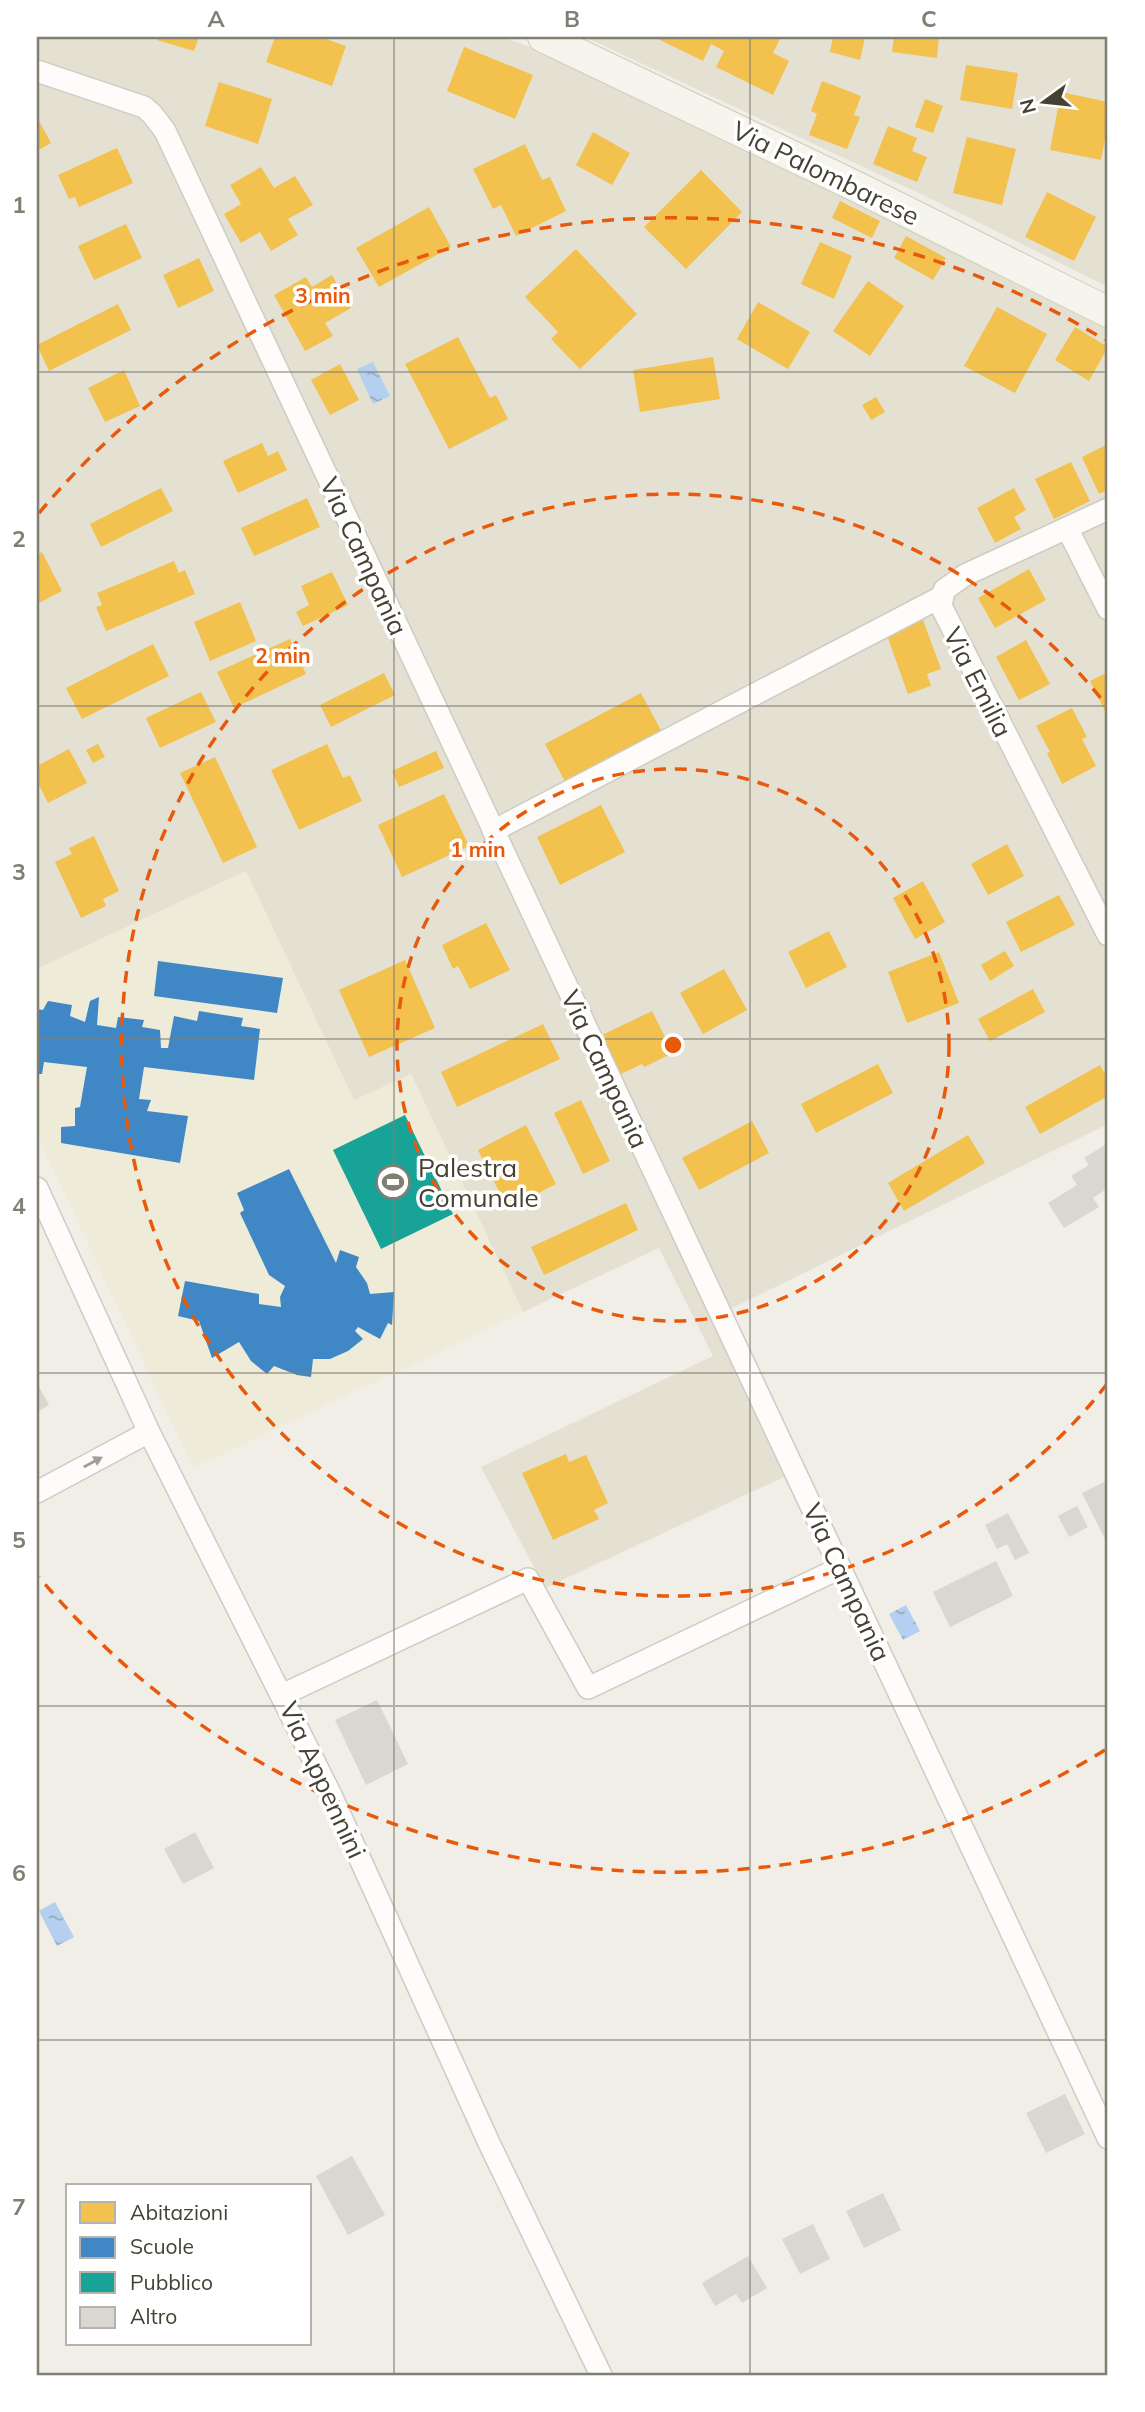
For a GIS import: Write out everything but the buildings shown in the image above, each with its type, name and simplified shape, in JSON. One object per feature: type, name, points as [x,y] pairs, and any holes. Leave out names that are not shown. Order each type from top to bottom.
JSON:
[{"type":"main road","name":"Via Palombarese","points":[[543,37],[846,182],[1108,312]]},
{"type":"street","name":"Via Campania","points":[[37,71],[144,107],[165,131],[1108,2138]]},
{"type":"street","name":"Via Emilia","points":[[1108,509],[965,575],[944,590],[941,597],[943,615],[1108,934]]},
{"type":"street","points":[[1067,528],[1108,609]]},
{"type":"street","points":[[493,831],[941,597]]},
{"type":"street","name":"Via Appennini","points":[[37,1188],[149,1432],[331,1795],[489,2144],[601,2375]]},
{"type":"street","points":[[37,1492],[149,1432]]},
{"type":"street","points":[[282,1695],[528,1579],[588,1688],[840,1569]]},
{"type":"shaded area","points":[[37,37],[503,37],[535,49],[928,232],[1108,327],[1108,1124],[724,1312],[799,1470],[545,1588],[481,1467],[713,1356],[659,1248],[523,1312],[411,1074],[354,1101],[246,871],[37,969]]},
{"type":"shaded area","points":[[585,37],[1108,37],[1108,287],[925,196]]},
{"type":"shaded area","points":[[246,871],[354,1100],[411,1074],[523,1312],[193,1468],[37,1135],[37,969]]},
{"type":"water","points":[[373,362],[390,396],[373,404],[357,369]]},
{"type":"water","points":[[906,1605],[920,1631],[903,1640],[889,1614]]},
{"type":"water","points":[[55,1902],[74,1937],[57,1946],[39,1911]]},
{"type":"place","name":"Palestra Comunale","points":[[393,1182]]}]
